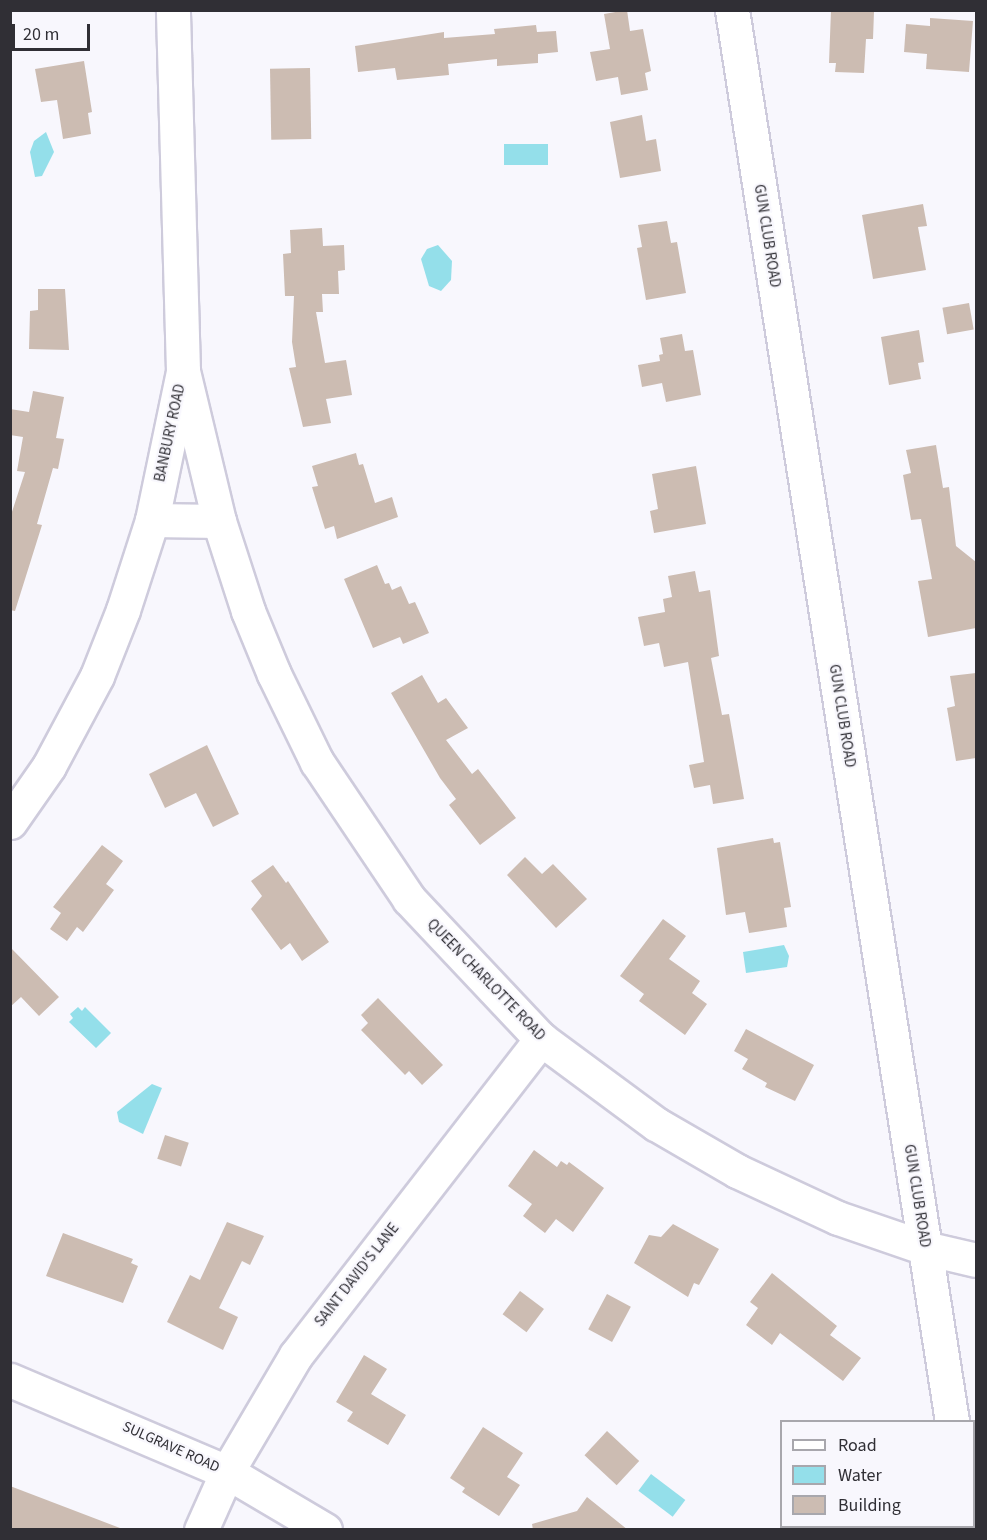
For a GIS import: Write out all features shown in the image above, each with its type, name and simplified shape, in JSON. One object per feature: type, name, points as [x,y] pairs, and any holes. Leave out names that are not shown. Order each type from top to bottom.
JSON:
[{"type":"street","name":"BANBURY ROAD","points":[[10,822],[48,766],[97,676],[152,520],[183,371],[173,10]]},
{"type":"street","name":"GUN CLUB ROAD","points":[[732,10],[952,1420]]},
{"type":"street","name":"QUEEN CHARLOTTE ROAD","points":[[183,371],[219,521],[256,632],[317,762],[409,899],[541,1039],[657,1124],[737,1171],[838,1218],[925,1248],[976,1260]]},
{"type":"street","points":[[152,520],[219,521]]},
{"type":"street","name":"SAINT DAVID'S LANE","points":[[201,1530],[227,1472],[296,1355],[541,1039]]},
{"type":"street","name":"SULGRAVE ROAD","points":[[10,1380],[227,1472],[325,1530]]},
{"type":"water","points":[[46,132],[54,152],[42,176],[35,177],[30,152],[34,141]]},
{"type":"water","points":[[504,144],[548,144],[548,165],[504,165]]},
{"type":"water","points":[[438,245],[452,261],[451,280],[441,291],[429,286],[421,259],[427,249]]},
{"type":"water","points":[[784,945],[789,956],[787,967],[746,973],[743,952]]},
{"type":"water","points":[[78,1007],[82,1011],[85,1007],[111,1033],[96,1048],[69,1022],[73,1018],[70,1014]]},
{"type":"water","points":[[152,1084],[162,1088],[143,1134],[119,1122],[117,1112]]},
{"type":"water","points":[[651,1474],[685,1500],[673,1517],[638,1491]]},
{"type":"building","points":[[627,10],[630,31],[643,29],[651,71],[645,73],[648,90],[621,95],[618,77],[596,81],[590,52],[610,49],[604,14]]},
{"type":"building","points":[[831,10],[874,12],[873,39],[866,39],[864,73],[835,72],[836,63],[829,63]]},
{"type":"building","points":[[930,18],[973,21],[969,72],[926,69],[927,54],[904,52],[906,24],[930,26]]},
{"type":"building","points":[[536,25],[537,32],[556,31],[558,52],[538,54],[538,63],[497,66],[497,59],[448,64],[449,75],[397,80],[395,68],[358,72],[355,46],[444,32],[444,38],[495,34],[494,29]]},
{"type":"building","points":[[84,61],[92,112],[88,113],[91,134],[63,139],[57,100],[41,102],[35,69]]},
{"type":"building","points":[[310,68],[311,139],[271,140],[270,69]]},
{"type":"building","points":[[642,115],[646,141],[656,139],[661,171],[620,178],[610,122]]},
{"type":"building","points":[[923,204],[927,226],[918,227],[926,270],[873,279],[862,215]]},
{"type":"building","points":[[667,221],[671,243],[677,242],[686,293],[646,300],[637,248],[642,247],[638,225]]},
{"type":"building","points":[[322,228],[323,246],[344,245],[345,270],[338,271],[339,294],[322,294],[323,312],[316,312],[325,363],[346,360],[352,395],[326,399],[331,423],[303,427],[289,368],[296,367],[292,342],[294,296],[285,296],[283,254],[291,253],[290,230]]},
{"type":"building","points":[[38,289],[65,289],[69,350],[29,349],[30,311],[38,310]]},
{"type":"building","points":[[969,303],[974,330],[947,334],[942,308]]},
{"type":"building","points":[[919,330],[924,362],[918,363],[921,379],[889,385],[881,337]]},
{"type":"building","points":[[682,334],[685,351],[693,350],[701,395],[666,402],[662,383],[642,387],[638,365],[660,361],[659,355],[663,354],[660,338]]},
{"type":"building","points":[[33,391],[64,397],[56,438],[64,439],[58,469],[53,468],[37,524],[42,525],[15,611],[10,610],[10,518],[25,472],[17,471],[23,437],[10,435],[10,409],[29,412]]},
{"type":"building","points":[[936,445],[943,488],[949,487],[956,546],[976,562],[976,628],[928,637],[918,581],[932,579],[921,519],[911,520],[903,475],[911,473],[906,450]]},
{"type":"building","points":[[356,453],[359,465],[363,464],[375,503],[392,497],[398,517],[337,539],[334,526],[325,529],[312,487],[318,486],[312,466]]},
{"type":"building","points":[[696,466],[706,524],[654,533],[650,511],[658,509],[652,474]]},
{"type":"building","points":[[377,565],[385,584],[389,583],[392,590],[401,586],[409,604],[415,602],[429,633],[403,644],[400,637],[373,648],[344,579]]},
{"type":"building","points":[[695,571],[699,592],[710,590],[719,656],[711,658],[722,715],[729,714],[744,799],[713,804],[710,785],[694,788],[689,765],[704,762],[688,662],[664,667],[659,643],[644,646],[638,617],[665,612],[663,599],[672,597],[668,576]]},
{"type":"building","points":[[976,673],[976,758],[956,761],[947,708],[955,706],[950,676]]},
{"type":"building","points":[[422,675],[438,703],[446,698],[468,728],[446,740],[472,774],[478,769],[516,818],[480,845],[449,805],[456,799],[440,778],[391,693]]},
{"type":"building","points":[[207,745],[239,814],[213,827],[196,793],[165,808],[149,774]]},
{"type":"building","points":[[773,838],[774,843],[780,842],[791,907],[784,908],[787,927],[749,933],[745,912],[726,915],[717,848]]},
{"type":"building","points":[[102,845],[123,861],[106,884],[114,890],[83,932],[77,927],[67,941],[50,929],[61,913],[53,907]]},
{"type":"building","points":[[525,857],[542,874],[553,864],[587,899],[556,928],[507,875]]},
{"type":"building","points":[[273,865],[286,883],[288,881],[329,942],[302,961],[290,943],[281,950],[251,909],[262,896],[251,881]]},
{"type":"building","points":[[663,919],[686,936],[669,959],[700,981],[692,993],[707,1004],[685,1035],[639,1001],[644,994],[620,976]]},
{"type":"building","points":[[10,947],[59,997],[39,1016],[21,997],[10,1007]]},
{"type":"building","points":[[378,998],[443,1065],[422,1085],[409,1071],[405,1075],[361,1030],[368,1023],[361,1015]]},
{"type":"building","points":[[746,1029],[814,1065],[795,1101],[765,1087],[767,1083],[742,1069],[748,1059],[734,1051]]},
{"type":"building","points":[[165,1135],[189,1143],[181,1167],[157,1159]]},
{"type":"building","points":[[534,1150],[557,1167],[561,1161],[567,1165],[569,1162],[604,1188],[573,1232],[556,1219],[545,1233],[523,1216],[532,1204],[508,1186]]},
{"type":"building","points":[[227,1222],[264,1236],[250,1265],[242,1261],[219,1308],[238,1317],[223,1350],[167,1322],[190,1275],[200,1280]]},
{"type":"building","points":[[673,1224],[719,1249],[699,1285],[694,1283],[688,1297],[634,1263],[649,1235],[661,1237]]},
{"type":"building","points":[[63,1233],[133,1259],[131,1263],[138,1266],[123,1303],[46,1276]]},
{"type":"building","points":[[772,1273],[837,1326],[830,1335],[861,1358],[843,1381],[780,1333],[772,1345],[746,1325],[758,1308],[750,1302]]},
{"type":"building","points":[[520,1291],[544,1309],[527,1332],[503,1314]]},
{"type":"building","points":[[607,1294],[631,1307],[612,1342],[588,1329]]},
{"type":"building","points":[[364,1355],[387,1369],[371,1394],[406,1415],[388,1445],[347,1421],[353,1412],[336,1402]]},
{"type":"building","points":[[483,1427],[523,1453],[507,1477],[520,1485],[499,1516],[462,1492],[465,1488],[450,1478]]},
{"type":"building","points":[[607,1431],[639,1461],[617,1485],[584,1455]]},
{"type":"building","points":[[10,1486],[120,1528],[119,1530],[10,1530]]},
{"type":"building","points":[[587,1497],[628,1530],[533,1530],[532,1524],[577,1511]]}]
